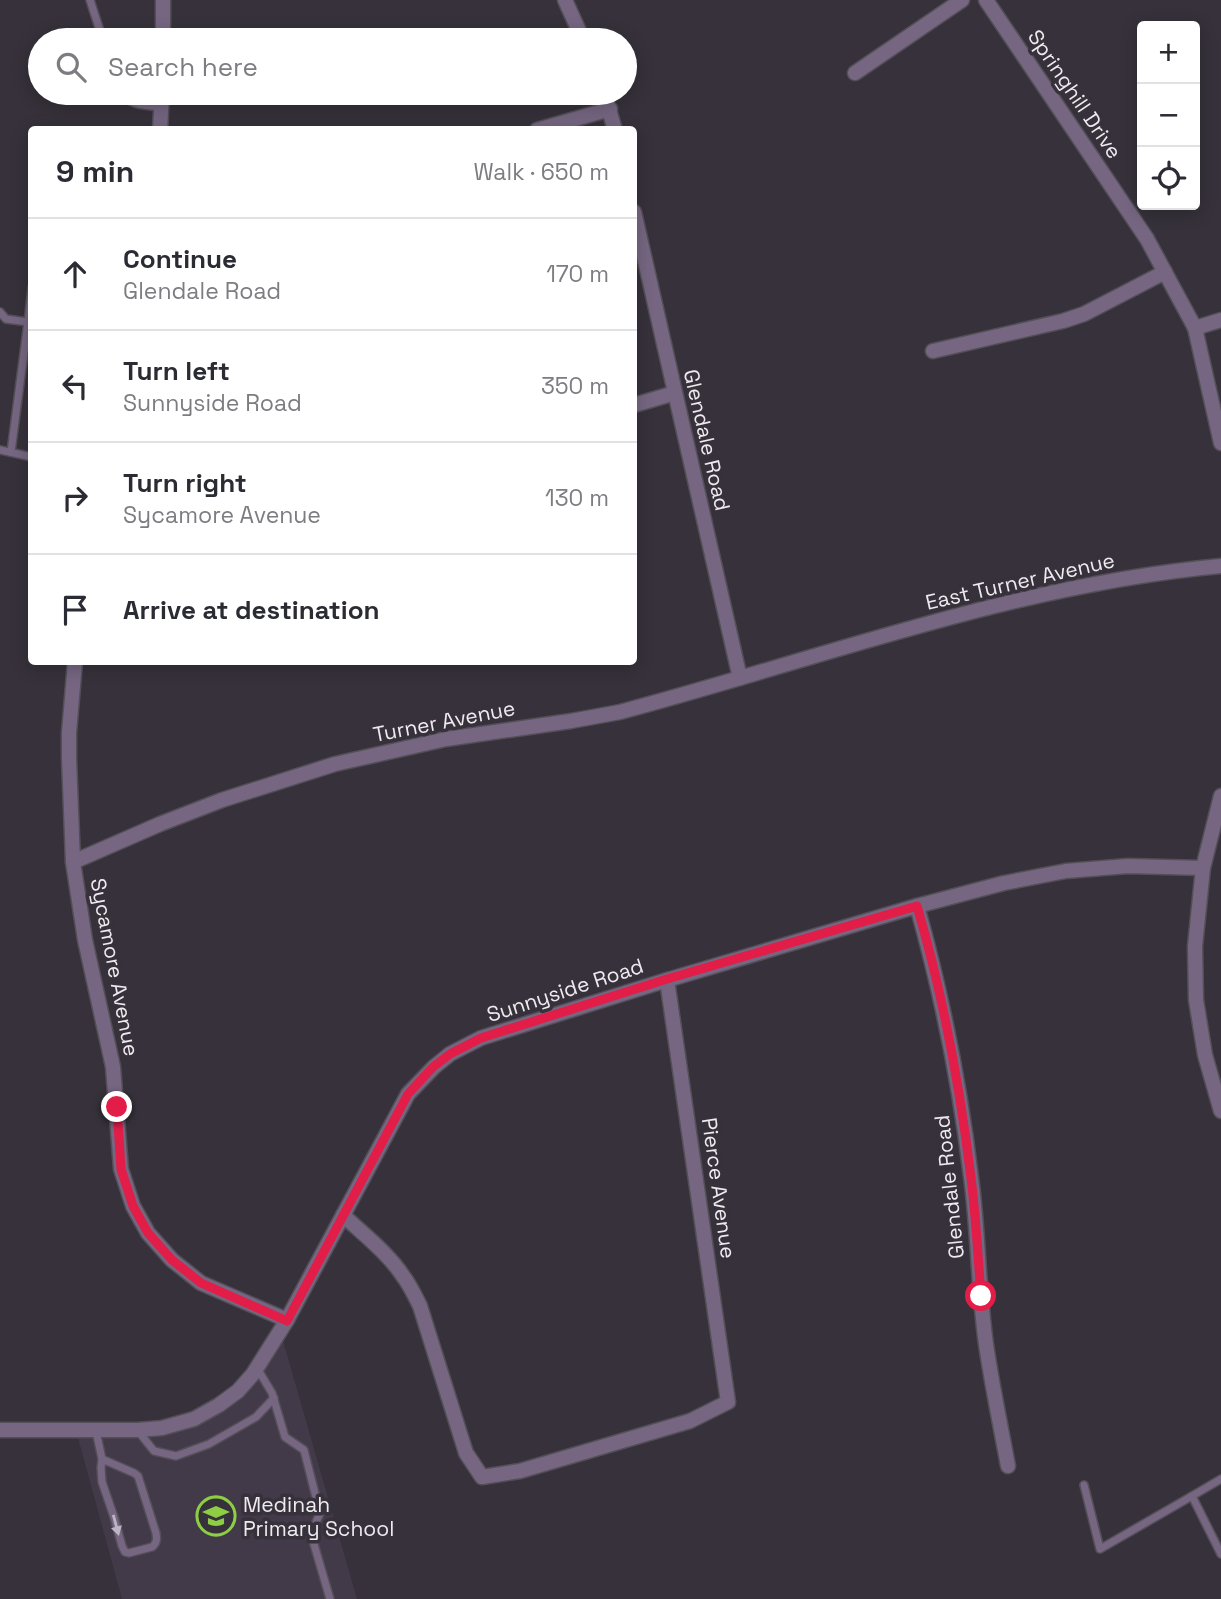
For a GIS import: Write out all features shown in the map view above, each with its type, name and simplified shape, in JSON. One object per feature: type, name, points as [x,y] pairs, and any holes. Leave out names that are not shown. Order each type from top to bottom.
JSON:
[{"type":"street","points":[[163,0],[163,28]]},
{"type":"street","points":[[565,0],[578,28]]},
{"type":"street","points":[[855,73],[962,0]]},
{"type":"street","name":"Springhill Drive","points":[[986,0],[1147,239],[1195,328],[1221,443]]},
{"type":"street","points":[[160,126],[162,105]]},
{"type":"street","points":[[608,105],[614,126]]},
{"type":"street","points":[[551,126],[610,109]]},
{"type":"street","name":"Glendale Road","points":[[637,225],[740,678]]},
{"type":"street","points":[[933,351],[1084,314],[1165,272]]},
{"type":"street","points":[[1195,328],[1221,320]]},
{"type":"street","points":[[637,404],[675,393]]},
{"type":"street","name":"East Turner Avenue","points":[[831,651],[1011,602],[1100,583],[1221,566]]},
{"type":"street","name":"Turner Avenue","points":[[74,862],[222,800],[335,764],[446,739],[620,712],[831,651]]},
{"type":"street","name":"Sycamore Avenue","points":[[75,665],[69,733],[74,862],[85,940],[113,1067],[121,1169],[133,1206],[148,1233],[172,1260],[201,1283],[287,1321]]},
{"type":"street","points":[[1221,796],[1203,867],[1195,946],[1196,1000],[1205,1055],[1221,1111]]},
{"type":"street","name":"Sunnyside Road","points":[[0,1430],[162,1428],[194,1419],[238,1391],[257,1368],[287,1321],[408,1094],[433,1067],[450,1054],[481,1038],[667,979],[1004,883],[1066,871],[1128,866],[1203,867]]},
{"type":"street","name":"Glendale Road","points":[[917,906],[941,995],[958,1090],[972,1187],[987,1351],[1008,1466]]},
{"type":"street","name":"Pierce Avenue","points":[[343,1215],[390,1259],[412,1289],[420,1306],[466,1453],[482,1477],[520,1471],[677,1424],[728,1402],[667,979]]},
{"type":"lane","points":[[90,0],[99,28]]},
{"type":"lane","points":[[12,452],[28,315]]},
{"type":"lane","points":[[2,316],[27,322]]},
{"type":"lane","points":[[0,450],[28,456]]},
{"type":"lane","points":[[257,1368],[274,1398],[285,1437],[304,1450],[320,1513],[311,1534],[330,1599]]},
{"type":"lane","points":[[138,1430],[154,1451],[176,1456],[209,1444],[257,1417],[274,1398]]},
{"type":"lane","points":[[96,1430],[103,1459],[102,1482],[122,1546],[125,1552],[129,1553],[152,1547],[157,1539],[138,1476],[103,1459]]},
{"type":"lane","points":[[1084,1485],[1100,1549],[1221,1479]]},
{"type":"lane","points":[[1192,1496],[1221,1554]]},
{"type":"shaded area","name":"Medinah Primary School","points":[[282,1337],[357,1599],[122,1599],[77,1434],[157,1433],[236,1398],[266,1367]]},
{"type":"place","name":"Medinah Primary School","points":[[216,1516]]},
{"type":"route","points":[[117,1107],[121,1169],[133,1206],[148,1233],[172,1260],[201,1283],[287,1321],[408,1094],[433,1067],[450,1054],[481,1038],[667,979],[917,906],[941,995],[958,1090],[971,1178],[981,1296]]}]
